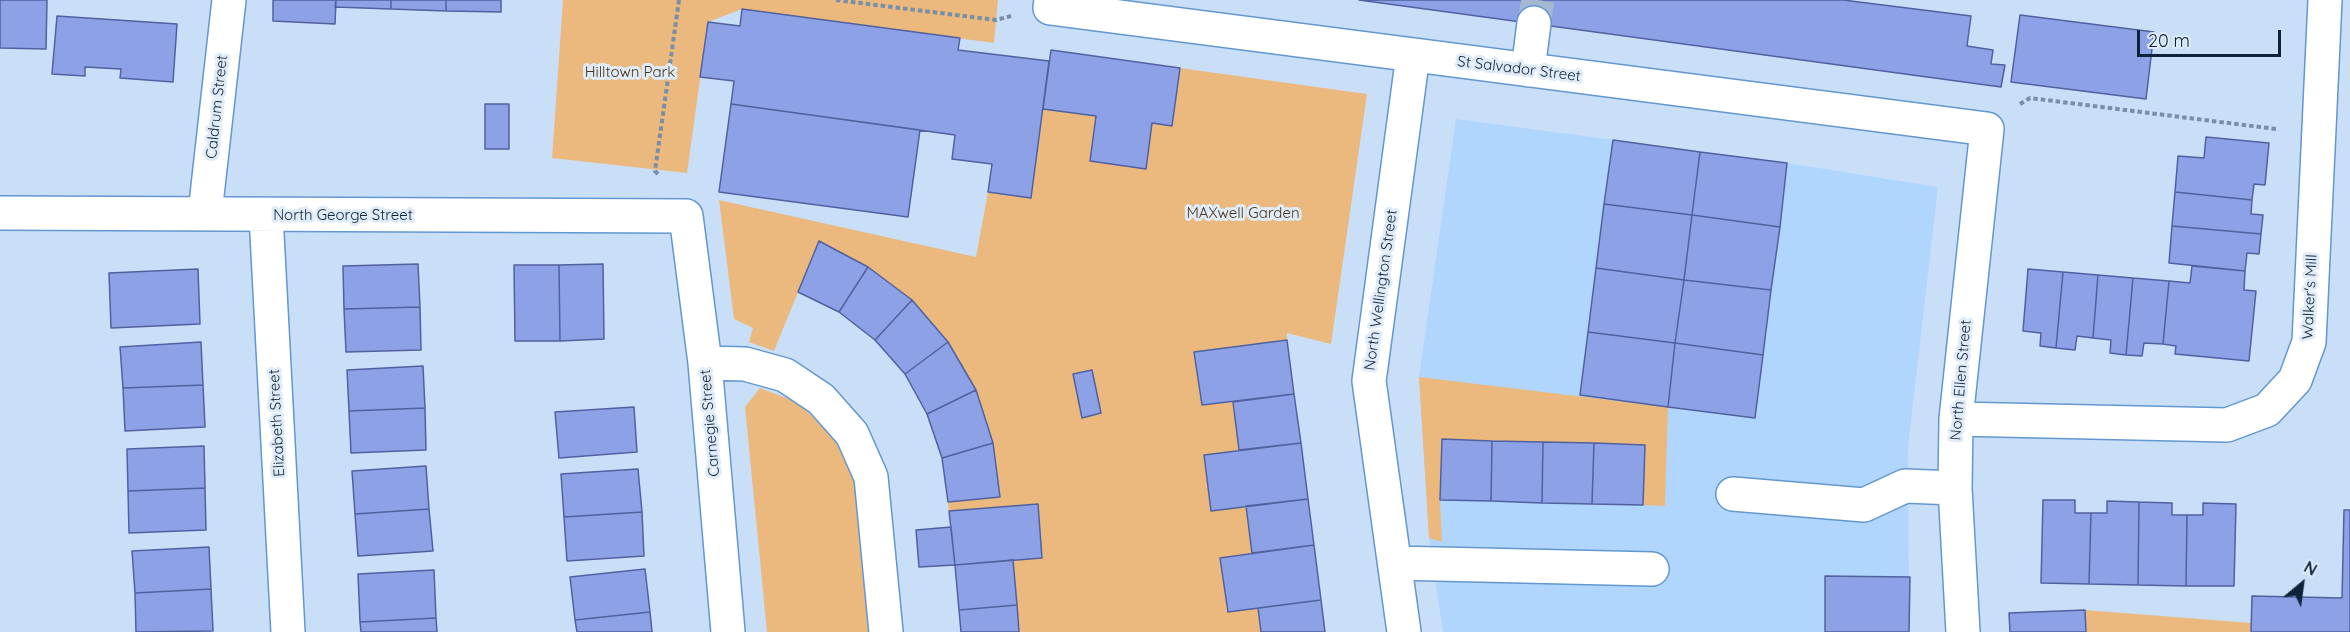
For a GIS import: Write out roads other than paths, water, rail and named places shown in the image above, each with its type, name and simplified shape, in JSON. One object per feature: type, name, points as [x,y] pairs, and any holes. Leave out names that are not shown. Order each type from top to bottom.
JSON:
[{"type":"street","name":"Caldrum Street","points":[[206,213],[230,0]]},
{"type":"street","name":"Walker's Mill","points":[[1956,419],[2227,425],[2267,410],[2295,380],[2309,342],[2325,0]]},
{"type":"street","name":"St Salvador Street","points":[[1050,4],[1413,55],[1988,129]]},
{"type":"street","points":[[1528,70],[1534,23]]},
{"type":"street","name":"North Wellington Street","points":[[1404,632],[1369,381],[1413,55]]},
{"type":"street","name":"North Ellen Street","points":[[1963,632],[1955,488],[1956,419],[1988,129]]},
{"type":"street","name":"North George Street","points":[[0,213],[686,216]]},
{"type":"street","name":"Elizabeth Street","points":[[266,215],[288,632]]},
{"type":"street","name":"Carnegie Street","points":[[686,216],[705,363],[728,632]]},
{"type":"street","points":[[705,363],[745,364],[785,375],[821,399],[852,434],[871,477],[886,632]]},
{"type":"street","points":[[1733,494],[1864,505],[1905,486],[1955,488]]},
{"type":"street","points":[[1395,563],[1652,569]]},
{"type":"tunnel","points":[[1534,23],[1538,0]]},
{"type":"park label","name":"Hilltown Park","points":[[630,72]]},
{"type":"park label","name":"MAXwell Garden","points":[[1243,213]]}]
